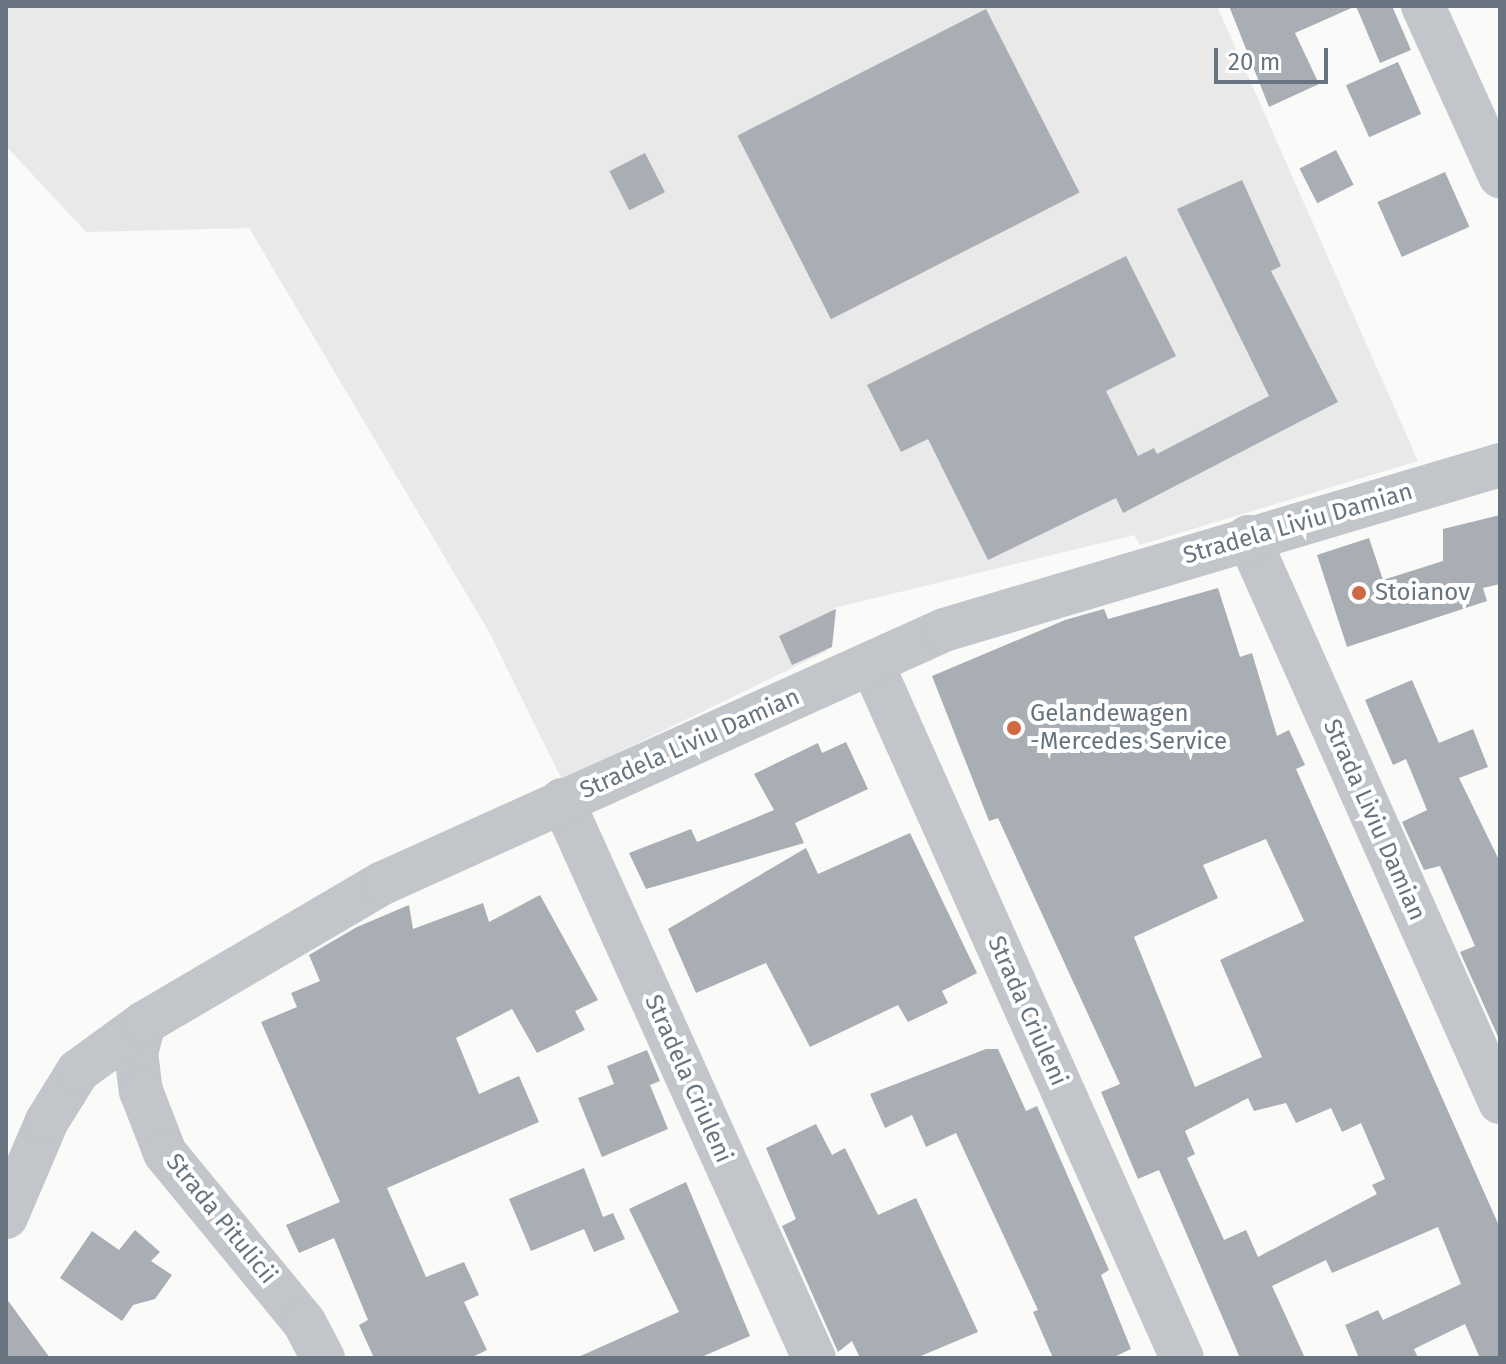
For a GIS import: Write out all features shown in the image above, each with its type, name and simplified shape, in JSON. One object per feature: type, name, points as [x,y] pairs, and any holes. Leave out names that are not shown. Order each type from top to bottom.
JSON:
[{"type":"street","points":[[1423,6],[1500,176]]},
{"type":"street","name":"Stradela Liviu Damian","points":[[6,1217],[62,1091],[144,1023],[383,883],[944,630],[1248,537],[1500,465]]},
{"type":"street","name":"Strada Liviu Damian","points":[[1248,537],[1500,1102]]},
{"type":"street","name":"Strada Criuleni","points":[[872,664],[1182,1358]]},
{"type":"street","name":"Stradela Criuleni","points":[[562,800],[814,1358]]},
{"type":"street","name":"Strada Pitulicii","points":[[144,1023],[136,1052],[141,1091],[165,1153],[304,1322],[323,1358]]},
{"type":"shaded area","points":[[6,6],[1217,6],[1418,461],[1140,545],[1134,535],[834,608],[827,651],[562,780],[488,630],[249,228],[86,232],[6,146]]},
{"type":"building","points":[[1229,6],[1356,6],[1295,33],[1319,84],[1269,107]]},
{"type":"building","points":[[1356,6],[1392,6],[1411,50],[1380,63]]},
{"type":"building","points":[[986,9],[1080,193],[831,319],[737,136]]},
{"type":"building","points":[[1398,62],[1421,114],[1369,137],[1346,85]]},
{"type":"building","points":[[1336,150],[1354,185],[1317,203],[1299,169]]},
{"type":"building","points":[[645,153],[665,192],[629,210],[609,171]]},
{"type":"building","points":[[1445,172],[1469,227],[1402,257],[1377,202]]},
{"type":"building","points":[[1242,180],[1281,266],[1271,271],[1338,402],[1123,513],[1116,498],[988,560],[928,439],[901,452],[867,385],[1126,256],[1176,356],[1106,391],[1138,456],[1154,448],[1157,454],[1269,396],[1177,209]]},
{"type":"building","points":[[1500,515],[1500,584],[1483,588],[1487,601],[1347,647],[1317,555],[1369,538],[1383,580],[1443,561],[1443,529]]},
{"type":"building","points":[[1218,588],[1240,657],[1252,653],[1277,736],[1289,730],[1305,765],[1296,769],[1500,1228],[1500,1358],[1480,1358],[1465,1324],[1414,1349],[1418,1358],[1359,1358],[1345,1325],[1378,1310],[1383,1320],[1461,1284],[1438,1227],[1332,1273],[1326,1260],[1272,1286],[1305,1358],[1240,1358],[1159,1170],[1138,1179],[1101,1092],[1120,1084],[998,818],[989,821],[932,676],[1065,620],[1104,609],[1108,619]],"holes":[[[1266,839],[1304,921],[1220,960],[1262,1057],[1195,1087],[1134,937],[1218,898],[1203,865]],[[1248,1098],[1254,1111],[1286,1103],[1296,1123],[1331,1108],[1342,1132],[1361,1123],[1385,1179],[1372,1185],[1377,1194],[1258,1257],[1246,1230],[1224,1240],[1187,1158],[1195,1154],[1185,1131]]]},
{"type":"building","points":[[836,609],[832,647],[792,665],[779,636]]},
{"type":"building","points":[[1412,680],[1439,743],[1473,729],[1488,767],[1459,778],[1500,862],[1500,1041],[1460,952],[1475,946],[1440,866],[1424,870],[1402,822],[1427,810],[1406,759],[1393,765],[1365,700]]},
{"type":"building","points":[[846,742],[868,789],[795,823],[804,843],[646,889],[629,853],[691,829],[697,842],[774,810],[754,774],[818,743],[822,753]]},
{"type":"building","points":[[910,833],[977,973],[942,991],[948,1003],[908,1022],[898,1005],[810,1047],[766,963],[696,993],[668,929],[806,848],[818,874]]},
{"type":"building","points":[[540,895],[598,1000],[575,1011],[585,1030],[537,1053],[512,1009],[456,1038],[479,1094],[519,1076],[539,1122],[387,1188],[426,1277],[464,1262],[479,1295],[464,1302],[487,1350],[470,1358],[374,1358],[359,1325],[368,1320],[334,1238],[299,1253],[286,1225],[340,1202],[261,1022],[297,1007],[291,993],[320,981],[309,955],[357,927],[409,905],[413,929],[483,903],[489,922]]},
{"type":"building","points":[[986,1049],[998,1049],[1026,1111],[1037,1106],[1109,1270],[1101,1275],[1131,1349],[1112,1358],[1053,1358],[1033,1312],[1038,1310],[956,1133],[926,1147],[912,1115],[885,1128],[870,1094]]},
{"type":"building","points":[[647,1050],[660,1081],[650,1085],[668,1129],[602,1157],[578,1098],[614,1084],[607,1066]]},
{"type":"building","points":[[816,1124],[832,1155],[845,1148],[878,1215],[916,1198],[978,1332],[916,1358],[860,1358],[852,1341],[838,1352],[782,1226],[796,1219],[766,1148]]},
{"type":"building","points":[[584,1168],[603,1217],[613,1213],[625,1239],[594,1252],[584,1229],[531,1251],[509,1199]]},
{"type":"building","points":[[686,1182],[750,1336],[699,1358],[576,1358],[679,1312],[629,1209]]},
{"type":"building","points":[[135,1230],[160,1252],[151,1261],[172,1275],[155,1299],[133,1305],[122,1321],[60,1278],[92,1231],[119,1250]]},
{"type":"building","points":[[6,1298],[50,1358],[6,1358]]},
{"type":"place","name":"Stoianov","points":[[1359,593]]},
{"type":"place","name":"Gelandewagen -Mercedes Service","points":[[1014,728]]}]
